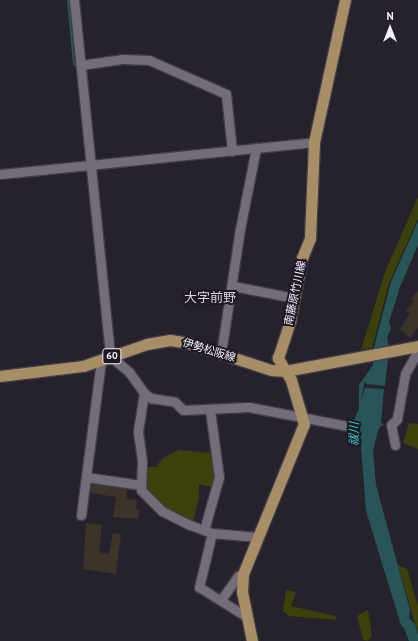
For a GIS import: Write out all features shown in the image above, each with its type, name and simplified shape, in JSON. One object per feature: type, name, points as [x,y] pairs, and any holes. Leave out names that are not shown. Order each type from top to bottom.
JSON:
[{"type":"main road","name":"南藤原竹川線","points":[[304,419],[292,380],[278,358],[290,320],[302,258],[308,244],[312,227],[314,142],[345,0]]},
{"type":"main road","name":"伊勢松阪線","points":[[0,376],[68,368],[106,358],[147,344],[170,340],[190,343],[271,370],[285,371],[418,346]]},
{"type":"main road","points":[[252,641],[242,592],[242,574],[304,427],[304,419]]},
{"type":"street","points":[[74,0],[91,165],[106,358],[81,515]]},
{"type":"street","points":[[81,65],[122,59],[149,60],[226,94],[232,151]]},
{"type":"street","points":[[0,174],[314,142]]},
{"type":"street","points":[[221,353],[233,286],[240,229],[256,148]]},
{"type":"street","points":[[233,286],[294,298]]},
{"type":"street","points":[[394,445],[391,425],[397,419],[405,374],[418,351]]},
{"type":"street","points":[[106,358],[129,372],[144,393],[151,398],[175,402],[183,410],[210,410],[233,406],[249,407],[304,419],[348,426]]},
{"type":"street","points":[[144,393],[138,432],[142,462],[140,485],[150,501],[162,511],[208,531],[258,537]]},
{"type":"street","points":[[210,410],[220,477],[208,531],[199,587],[247,617]]},
{"type":"street","points":[[86,477],[140,485]]},
{"type":"street","points":[[221,600],[238,576],[242,574]]},
{"type":"green space","points":[[418,197],[418,218],[389,283],[372,348],[361,350],[385,272]]},
{"type":"green space","points":[[409,423],[418,424],[418,449],[403,443]]},
{"type":"green space","points":[[179,450],[210,453],[215,465],[215,488],[199,484],[199,499],[193,521],[163,509],[144,489],[148,467],[156,467],[163,458]]},
{"type":"green space","points":[[398,565],[407,569],[418,606],[418,634]]},
{"type":"green space","points":[[286,590],[296,592],[291,606],[335,616],[337,620],[289,616],[283,611]]},
{"type":"green space","points":[[368,610],[372,637],[367,641],[363,639],[357,616]]},
{"type":"shaded area","points":[[418,221],[418,245],[400,287],[389,322],[391,328],[387,338],[389,348],[385,386],[366,384],[365,380],[361,400],[365,388],[384,389],[381,423],[384,424],[379,428],[373,450],[376,485],[410,610],[409,618],[415,624],[418,635],[418,641],[409,641],[404,628],[401,625],[366,511],[360,434],[354,421],[359,408],[359,385],[373,365],[373,351],[391,282]]},
{"type":"building","points":[[418,291],[418,328],[410,338],[400,329],[410,314],[406,311],[414,302],[411,299]]},
{"type":"building","points":[[91,484],[127,489],[126,499],[137,500],[136,509],[140,509],[138,519],[113,517],[116,497],[90,493]]},
{"type":"building","points":[[86,523],[102,525],[99,552],[109,554],[113,533],[121,534],[116,574],[83,569]]},
{"type":"waterway","points":[[68,0],[74,65]]},
{"type":"district","name":"大字前野","points":[[210,298]]},
{"type":"water label","name":"祓川","points":[[354,434]]}]
